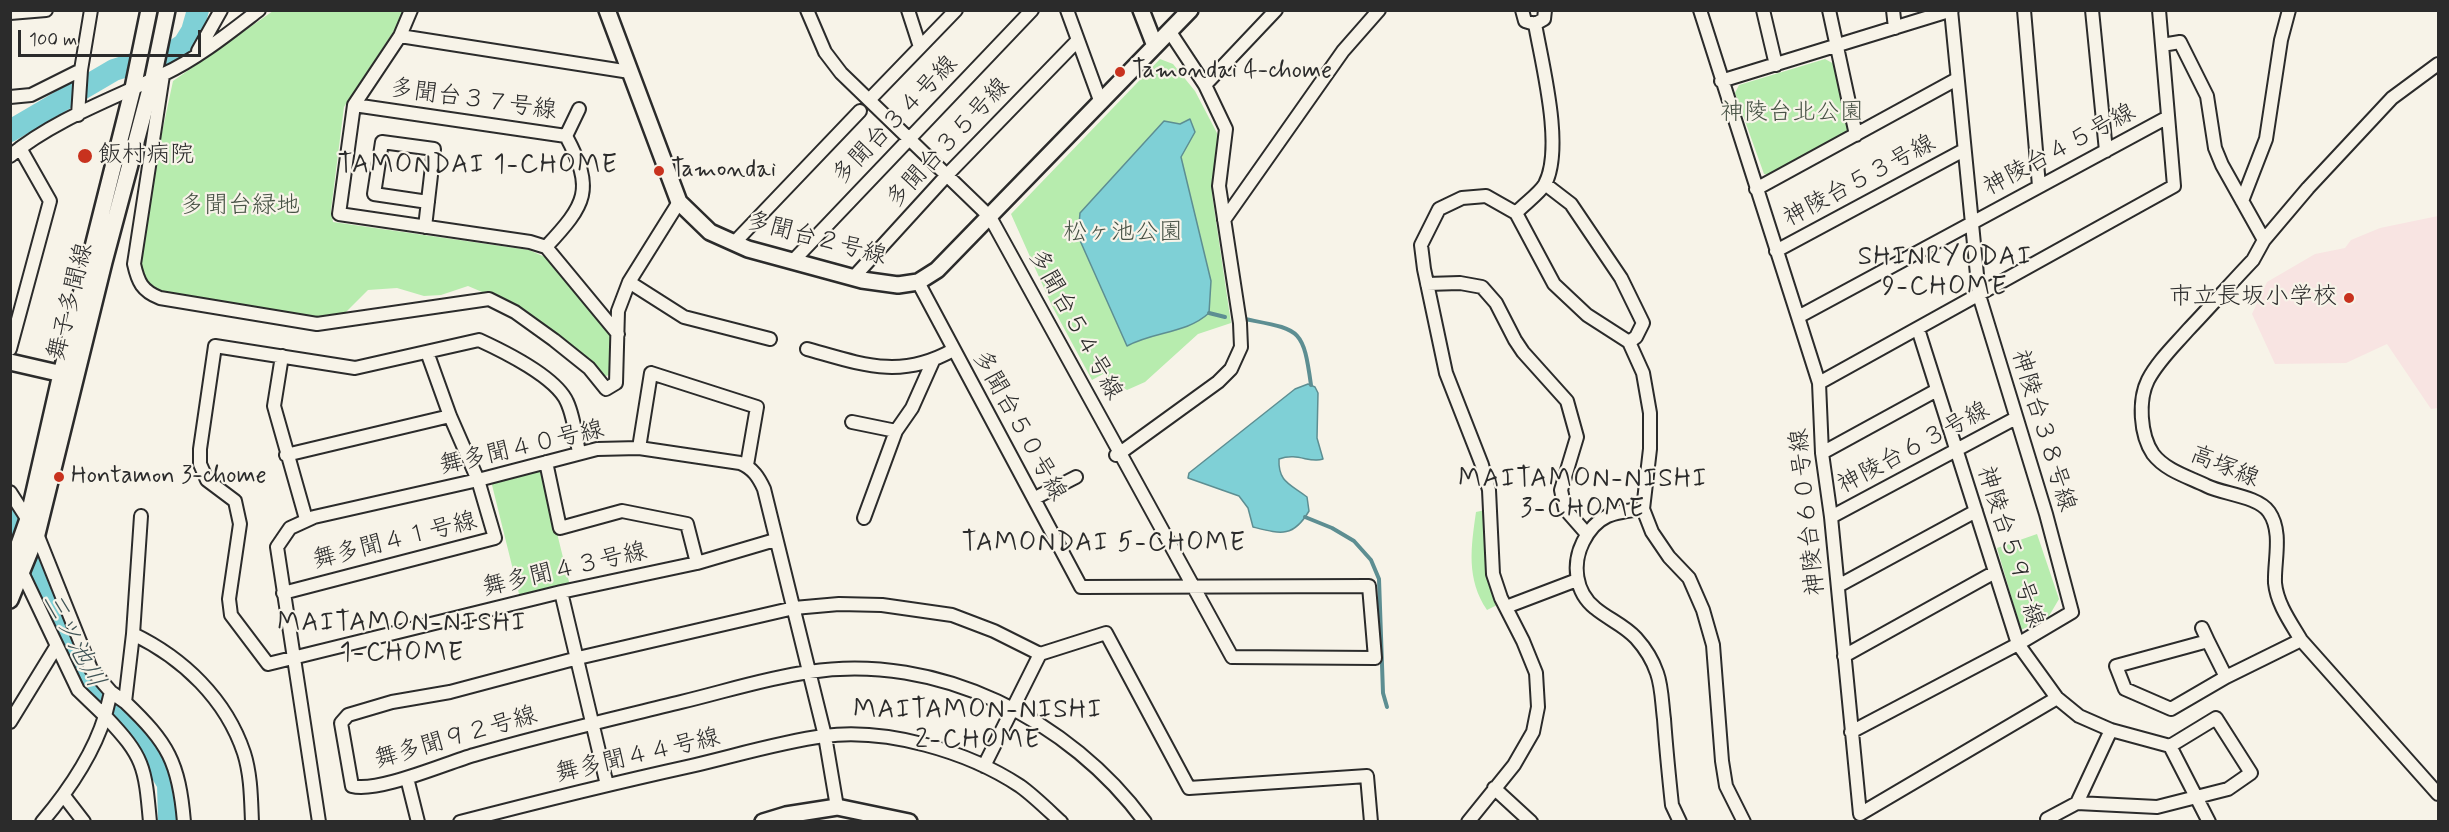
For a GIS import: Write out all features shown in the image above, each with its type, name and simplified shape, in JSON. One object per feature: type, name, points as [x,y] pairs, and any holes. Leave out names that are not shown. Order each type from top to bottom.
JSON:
[{"type":"street","points":[[10,13],[46,10]]},
{"type":"street","points":[[78,115],[81,70],[91,10]]},
{"type":"street","name":"舞子多聞線","points":[[10,600],[61,374],[134,88],[149,10]]},
{"type":"street","name":"舞子多聞線","points":[[16,567],[37,534],[104,262],[158,77],[167,10]]},
{"type":"street","points":[[196,56],[221,10]]},
{"type":"street","points":[[10,349],[50,201],[15,152],[78,115],[196,56],[259,10]]},
{"type":"street","points":[[411,10],[400,36],[354,105],[339,214],[530,242],[546,247],[618,334]]},
{"type":"street","name":"多聞台２号線","points":[[607,10],[679,202],[710,232],[734,243],[792,262],[853,278],[898,285],[918,282]]},
{"type":"street","name":"多聞台５４号線","points":[[807,10],[825,52],[841,73],[990,217],[1117,455],[1192,587],[1232,657],[1375,658],[1369,586],[1192,587]]},
{"type":"street","points":[[908,10],[920,47]]},
{"type":"street","points":[[869,100],[956,10]]},
{"type":"street","name":"多聞台３４号線","points":[[792,262],[1032,10]]},
{"type":"street","points":[[1067,10],[1101,103]]},
{"type":"street","points":[[1142,10],[1155,46]]},
{"type":"street","points":[[918,282],[937,270],[990,217],[1190,10]]},
{"type":"street","points":[[1205,86],[1276,10]]},
{"type":"street","points":[[1224,220],[1343,51],[1379,10]]},
{"type":"street","points":[[1522,10],[1525,21],[1535,24],[1544,19],[1545,10]]},
{"type":"street","name":"神陵台６０号線","points":[[1700,10],[1819,383],[1822,453],[1831,517],[1851,732]]},
{"type":"street","points":[[1763,10],[1776,64]]},
{"type":"street","points":[[1829,10],[1856,135]]},
{"type":"street","points":[[1893,10],[1896,28]]},
{"type":"street","points":[[2024,10],[2039,186]]},
{"type":"street","points":[[2092,10],[2106,151]]},
{"type":"street","points":[[1819,383],[2174,186],[2159,10]]},
{"type":"street","points":[[2242,201],[2266,139],[2281,40],[2289,10]]},
{"type":"street","points":[[1721,81],[1951,11]]},
{"type":"street","name":"神陵台３８号線","points":[[1851,732],[2018,644],[2073,612],[1979,295],[1951,11]]},
{"type":"street","points":[[1516,213],[1545,184],[1553,134],[1535,24]]},
{"type":"street","points":[[1117,455],[1218,382],[1231,369],[1240,347],[1240,324],[1219,186],[1226,129],[1205,86],[1170,32]]},
{"type":"street","points":[[400,36],[630,72]]},
{"type":"street","name":"多聞台３５号線","points":[[853,278],[947,175],[1078,40]]},
{"type":"street","points":[[2162,45],[2180,42],[2207,96],[2215,148],[2264,240]]},
{"type":"street","name":"高塚線","points":[[2439,64],[2392,98],[2308,188],[2264,240],[2253,260],[2161,360],[2148,380],[2142,396],[2144,435],[2153,454],[2171,470],[2215,490],[2244,497],[2267,509],[2273,519],[2277,540],[2275,585],[2285,614],[2301,640],[2439,794]]},
{"type":"street","points":[[10,97],[31,95],[81,70]]},
{"type":"street","points":[[158,77],[135,264],[138,281],[149,293],[160,298],[317,324],[489,300],[515,312],[554,340],[589,368],[606,389],[616,383],[618,311],[629,282],[679,202]]},
{"type":"street","points":[[1756,189],[1957,79]]},
{"type":"street","name":"多聞台３７号線","points":[[354,105],[566,136],[580,163],[585,191],[568,223],[546,247]]},
{"type":"street","points":[[566,136],[579,109]]},
{"type":"street","points":[[734,243],[860,111]]},
{"type":"street","name":"神陵台４５号線","points":[[1798,317],[2168,117]]},
{"type":"street","points":[[424,226],[428,202],[434,149],[382,142],[374,194],[428,202]]},
{"type":"street","name":"神陵台５３号線","points":[[1776,251],[1964,150]]},
{"type":"street","points":[[1545,184],[1571,204],[1620,278],[1643,323],[1636,337],[1629,342]]},
{"type":"street","points":[[1468,822],[1514,765],[1533,732],[1538,707],[1536,673],[1493,574],[1489,490],[1485,473],[1446,373],[1421,245],[1439,209],[1462,198],[1486,196],[1516,213],[1554,284],[1587,315],[1629,342],[1643,373],[1650,413],[1650,449],[1643,509],[1652,532],[1669,557],[1689,578],[1703,610],[1713,645],[1726,786],[1744,822]]},
{"type":"street","points":[[629,282],[684,317],[770,339]]},
{"type":"street","name":"多聞台５０号線","points":[[918,282],[1081,587],[1192,587]]},
{"type":"street","points":[[1427,284],[1460,283],[1482,288],[1496,303],[1523,352],[1567,401],[1578,437],[1561,490],[1565,509],[1587,534]]},
{"type":"street","name":"神陵台５９号線","points":[[1918,329],[2018,644],[2057,698],[2079,716],[2111,730],[2170,746]]},
{"type":"street","points":[[306,519],[286,455],[274,406],[282,356],[355,368],[479,340],[550,381],[567,401],[579,453]]},
{"type":"street","name":"舞多聞４３号線","points":[[282,356],[215,346],[200,449],[200,464],[207,480],[235,501],[240,524],[230,599],[231,615],[268,664],[561,592],[698,563],[775,540]]},
{"type":"street","points":[[807,350],[861,364],[898,368],[933,362],[953,350]]},
{"type":"street","points":[[427,352],[450,416],[478,480]]},
{"type":"street","points":[[10,362],[77,378]]},
{"type":"street","points":[[864,518],[896,431],[912,408],[933,362]]},
{"type":"street","points":[[639,448],[651,373],[757,407],[747,465],[758,476],[764,489],[825,736],[837,807]]},
{"type":"street","points":[[1822,453],[1937,390]]},
{"type":"street","points":[[286,455],[450,416]]},
{"type":"street","name":"神陵台６３号線","points":[[1831,517],[2016,418]]},
{"type":"street","points":[[852,422],[896,431]]},
{"type":"street","name":"舞多聞４０号線","points":[[319,822],[277,548],[290,528],[306,519],[478,480],[597,449],[639,448],[747,465]]},
{"type":"street","points":[[546,462],[560,528],[622,511],[687,524],[698,563]]},
{"type":"street","points":[[1035,498],[1076,477]]},
{"type":"street","name":"舞多聞４１号線","points":[[283,593],[495,538],[478,480]]},
{"type":"street","points":[[10,492],[37,534],[91,669],[111,692],[125,702],[157,736],[173,759],[181,789],[184,822]]},
{"type":"street","points":[[1643,509],[1612,514],[1598,520],[1578,551],[1577,580],[1586,599],[1596,609],[1635,637],[1647,653],[1657,673],[1672,805],[1680,822]]},
{"type":"street","points":[[1838,586],[1976,511]]},
{"type":"street","points":[[125,702],[133,634],[141,516]]},
{"type":"street","points":[[16,567],[78,690],[105,716],[138,755],[146,778],[150,822]]},
{"type":"street","points":[[1844,656],[1995,572]]},
{"type":"street","points":[[1506,607],[1577,580]]},
{"type":"street","points":[[561,592],[606,785]]},
{"type":"street","name":"舞多聞９２号線","points":[[1040,654],[994,631],[952,615],[882,605],[839,604],[794,608],[578,658],[450,692],[392,702],[348,715],[341,723],[352,786],[360,788],[407,778],[472,755],[590,724],[810,672],[866,669],[947,682],[1014,708],[1082,753],[1124,793],[1145,821]]},
{"type":"street","points":[[2202,628],[2226,677]]},
{"type":"street","points":[[984,766],[1040,654],[1106,633],[1189,788],[1367,776],[1371,822]]},
{"type":"street","points":[[133,634],[176,659],[218,703],[235,730],[244,754],[250,783],[252,822]]},
{"type":"street","points":[[2208,641],[2116,666],[2125,689],[2171,709],[2226,677],[2301,640]]},
{"type":"street","points":[[10,722],[56,647]]},
{"type":"street","points":[[42,822],[64,796],[98,738],[111,692]]},
{"type":"street","points":[[1851,732],[1860,814],[2057,698]]},
{"type":"street","points":[[2049,822],[2047,819],[2077,803],[2157,807],[2195,797],[2229,789],[2251,773],[2216,718],[2170,746],[2195,797],[2209,822]]},
{"type":"street","points":[[2077,803],[2111,730]]},
{"type":"street","name":"舞多聞４４号線","points":[[460,822],[606,785],[825,736],[872,736],[912,741],[942,749],[984,766],[1020,786],[1061,822]]},
{"type":"street","points":[[407,778],[418,822]]},
{"type":"street","points":[[1494,788],[1531,822]]},
{"type":"street","points":[[64,796],[84,822]]},
{"type":"street","points":[[763,822],[786,815],[837,807],[909,822]]},
{"type":"shaded area","name":"市立長坂小学校","points":[[2438,216],[2438,408],[2431,409],[2387,344],[2346,363],[2275,364],[2252,314],[2267,282],[2315,254],[2345,248],[2351,240],[2380,228]]},
{"type":"green space","name":"多聞台緑地","points":[[273,11],[405,11],[344,107],[331,210],[333,222],[529,250],[545,257],[610,335],[614,352],[612,374],[603,377],[598,367],[527,311],[468,286],[441,295],[424,296],[397,288],[368,290],[342,316],[313,316],[162,294],[149,286],[141,274],[148,198],[173,81]]},
{"type":"green space","name":"松ヶ池公園","points":[[1160,59],[1173,64],[1195,91],[1218,135],[1212,194],[1231,323],[1198,334],[1145,382],[1127,390],[1103,374],[1092,380],[1052,306],[1011,214]]},
{"type":"green space","name":"神陵台北公園","points":[[1825,59],[1836,65],[1850,126],[1845,135],[1771,175],[1764,174],[1735,93],[1739,85]]},
{"type":"green space","points":[[541,468],[570,586],[520,598],[492,485],[495,478]]},
{"type":"green space","points":[[1485,510],[1488,579],[1497,605],[1487,610],[1476,587],[1472,563],[1476,512]]},
{"type":"green space","points":[[2037,534],[2059,599],[2049,616],[2021,630],[1997,548]]},
{"type":"water","points":[[1190,119],[1195,132],[1181,157],[1211,281],[1209,313],[1190,325],[1148,337],[1127,346],[1078,236],[1080,213],[1164,121],[1180,124]]},
{"type":"water","points":[[1308,384],[1315,387],[1318,393],[1317,438],[1323,459],[1286,457],[1279,459],[1279,467],[1286,482],[1307,497],[1309,511],[1297,526],[1285,532],[1253,527],[1248,508],[1239,496],[1188,478],[1189,473],[1295,389]]},
{"type":"waterway","points":[[10,131],[114,70],[174,51],[184,44],[192,31],[198,10]]},
{"type":"waterway","points":[[1209,313],[1225,317]]},
{"type":"waterway","points":[[1245,319],[1288,329],[1296,334],[1305,352],[1311,385]]},
{"type":"waterway","name":"三ツ池川","points":[[10,517],[66,636],[98,694],[138,733],[168,784],[169,822]]},
{"type":"waterway","points":[[1305,517],[1332,528],[1354,541],[1371,560],[1379,579],[1383,693],[1387,707]]},
{"type":"place","name":"Tamondai 4-chome","points":[[1120,72]]},
{"type":"place","name":"飯村病院","points":[[85,156]]},
{"type":"place","name":"Tamondai","points":[[659,171]]},
{"type":"place","name":"市立長坂小学校","points":[[2349,298]]},
{"type":"place","name":"Hontamon 3-chome","points":[[59,477]]},
{"type":"district","name":"TAMONDAI 1-CHOME","points":[[478,167]]},
{"type":"district","name":"SHINRYODAI 9-CHOME","points":[[1945,274]]},
{"type":"district","name":"MAITAMON-NISHI 3-CHOME","points":[[1583,496]]},
{"type":"district","name":"TAMONDAI 5-CHOME","points":[[1104,545]]},
{"type":"district","name":"MAITAMON-NISHI 1-CHOME","points":[[402,640]]},
{"type":"district","name":"MAITAMON-NISHI 2-CHOME","points":[[978,727]]}]
